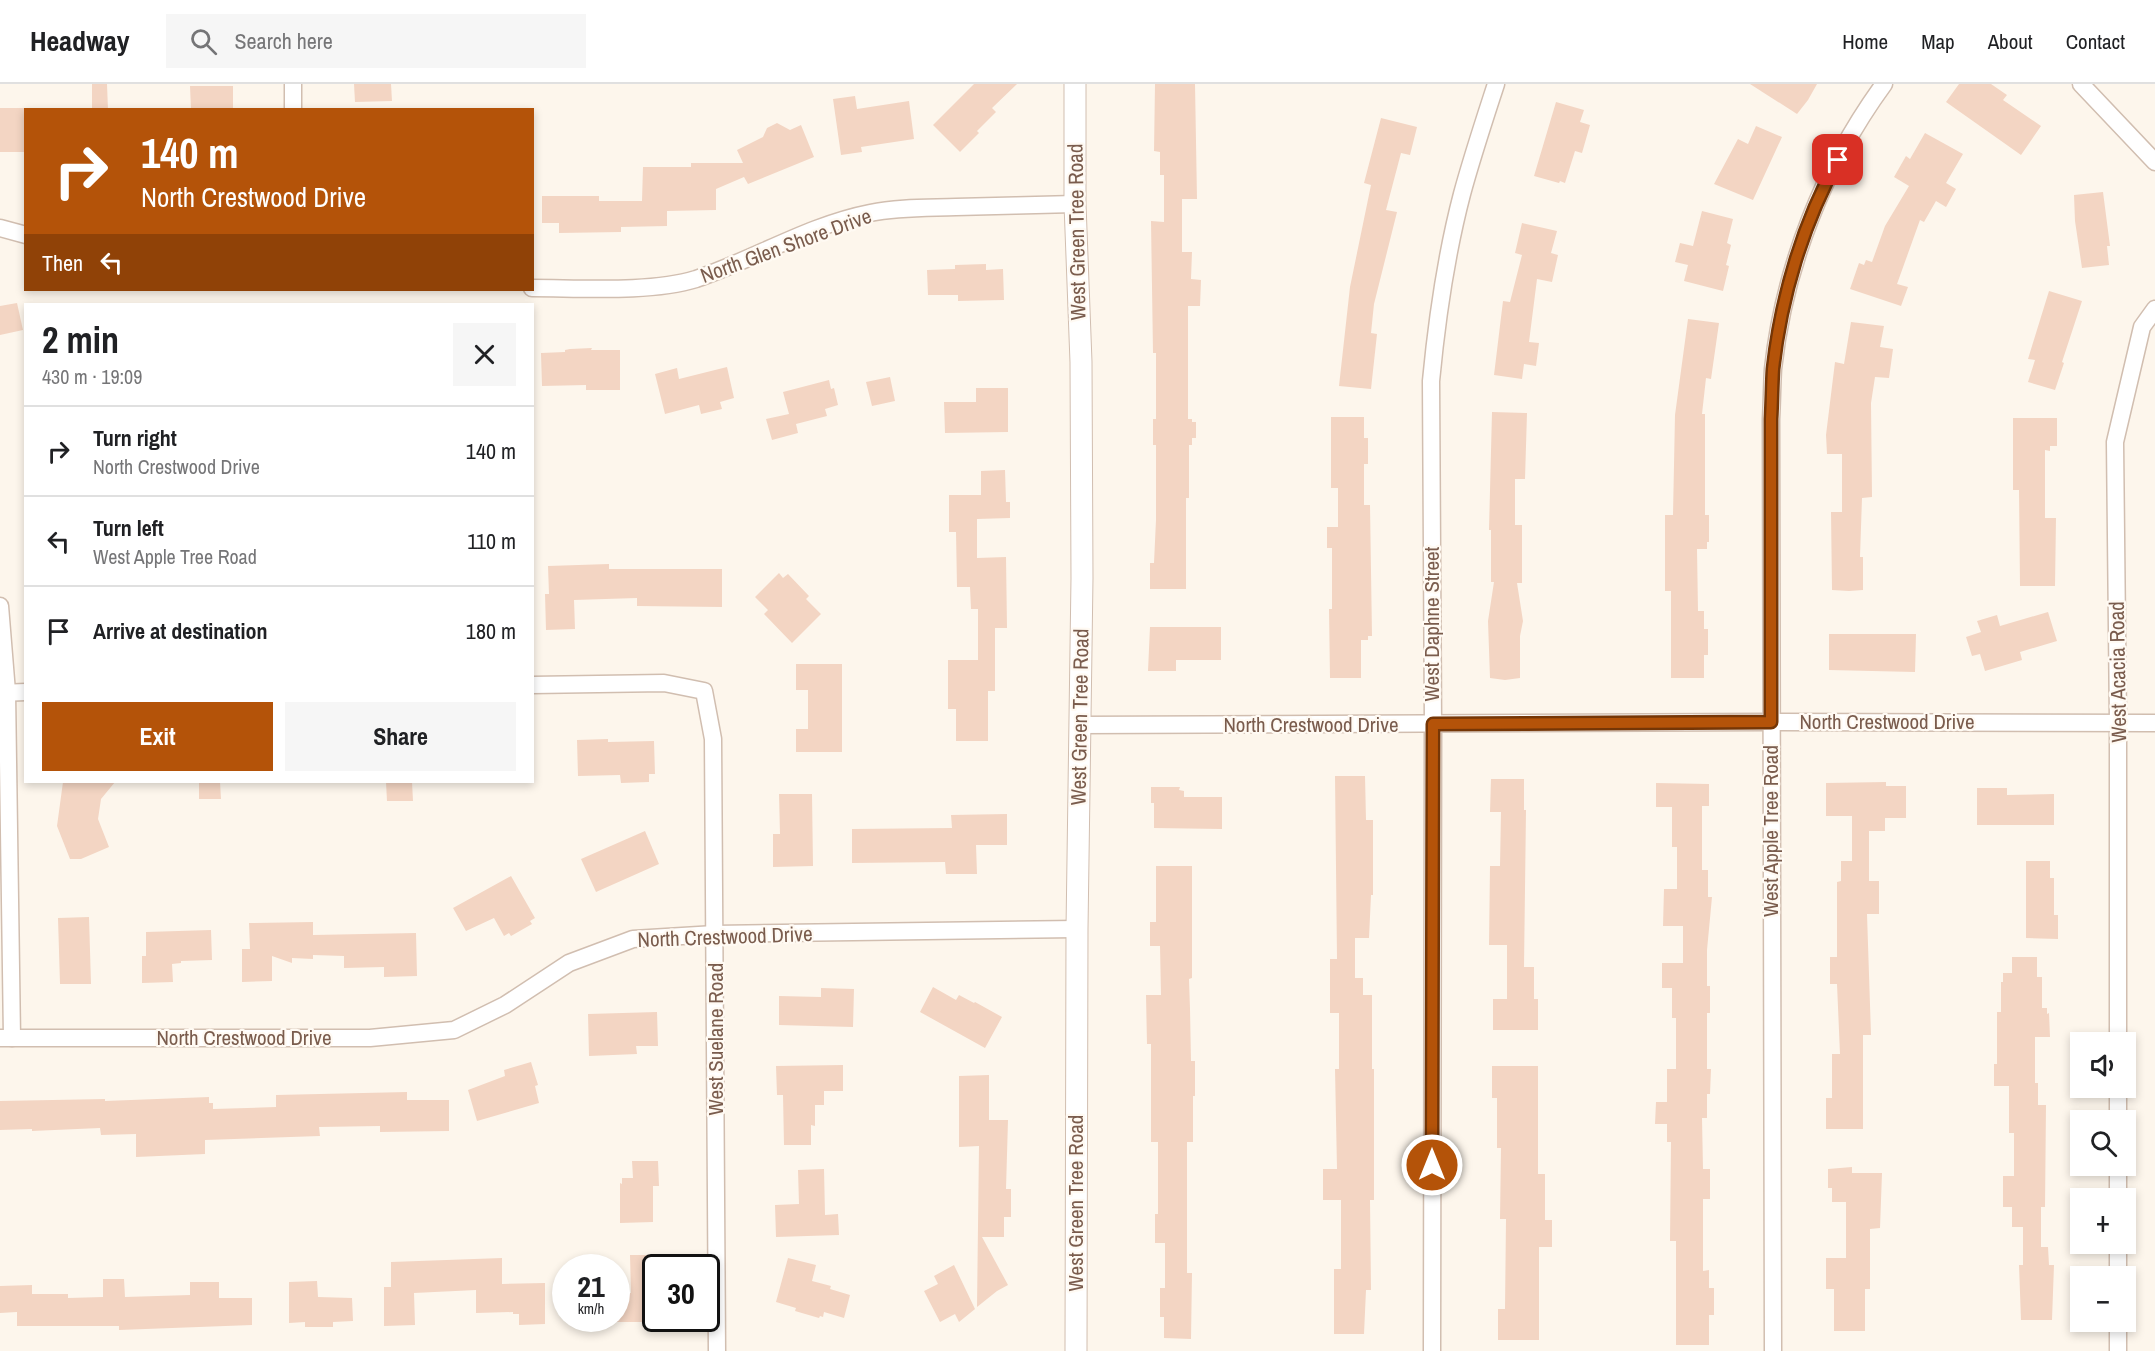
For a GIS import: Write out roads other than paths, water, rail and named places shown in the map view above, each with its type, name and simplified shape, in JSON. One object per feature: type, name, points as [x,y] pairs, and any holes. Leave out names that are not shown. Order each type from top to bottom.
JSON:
[{"type":"street","points":[[293,84],[293,108]]},
{"type":"street","name":"West Green Tree Road","points":[[1075,84],[1075,204],[1081,362],[1082,578],[1077,929],[1076,1351]]},
{"type":"street","name":"West Daphne Street","points":[[1432,1351],[1431,381],[1446,268],[1461,196],[1496,84]]},
{"type":"street","name":"West Apple Tree Road","points":[[1773,1351],[1771,419],[1773,369],[1792,273],[1808,225],[1823,189],[1884,84]]},
{"type":"street","points":[[2081,84],[2155,162]]},
{"type":"street","name":"North Glen Shore Drive","points":[[534,288],[671,285],[696,279],[845,219],[901,208],[1075,204]]},
{"type":"street","points":[[0,228],[24,234]]},
{"type":"street","name":"West Acacia Road","points":[[2118,1032],[2115,442],[2142,327],[2155,309]]},
{"type":"street","points":[[0,606],[3,692],[6,1038]]},
{"type":"street","name":"West Suelane Road","points":[[534,685],[664,683],[704,692],[713,739],[717,1351]]},
{"type":"street","points":[[3,692],[24,692]]},
{"type":"street","name":"North Crestwood Drive","points":[[1080,725],[2155,723]]},
{"type":"street","name":"North Crestwood Drive","points":[[6,1038],[370,1038],[454,1030],[506,1005],[569,963],[633,939],[715,934],[1077,929]]},
{"type":"street","points":[[2118,1332],[2118,1351]]}]
